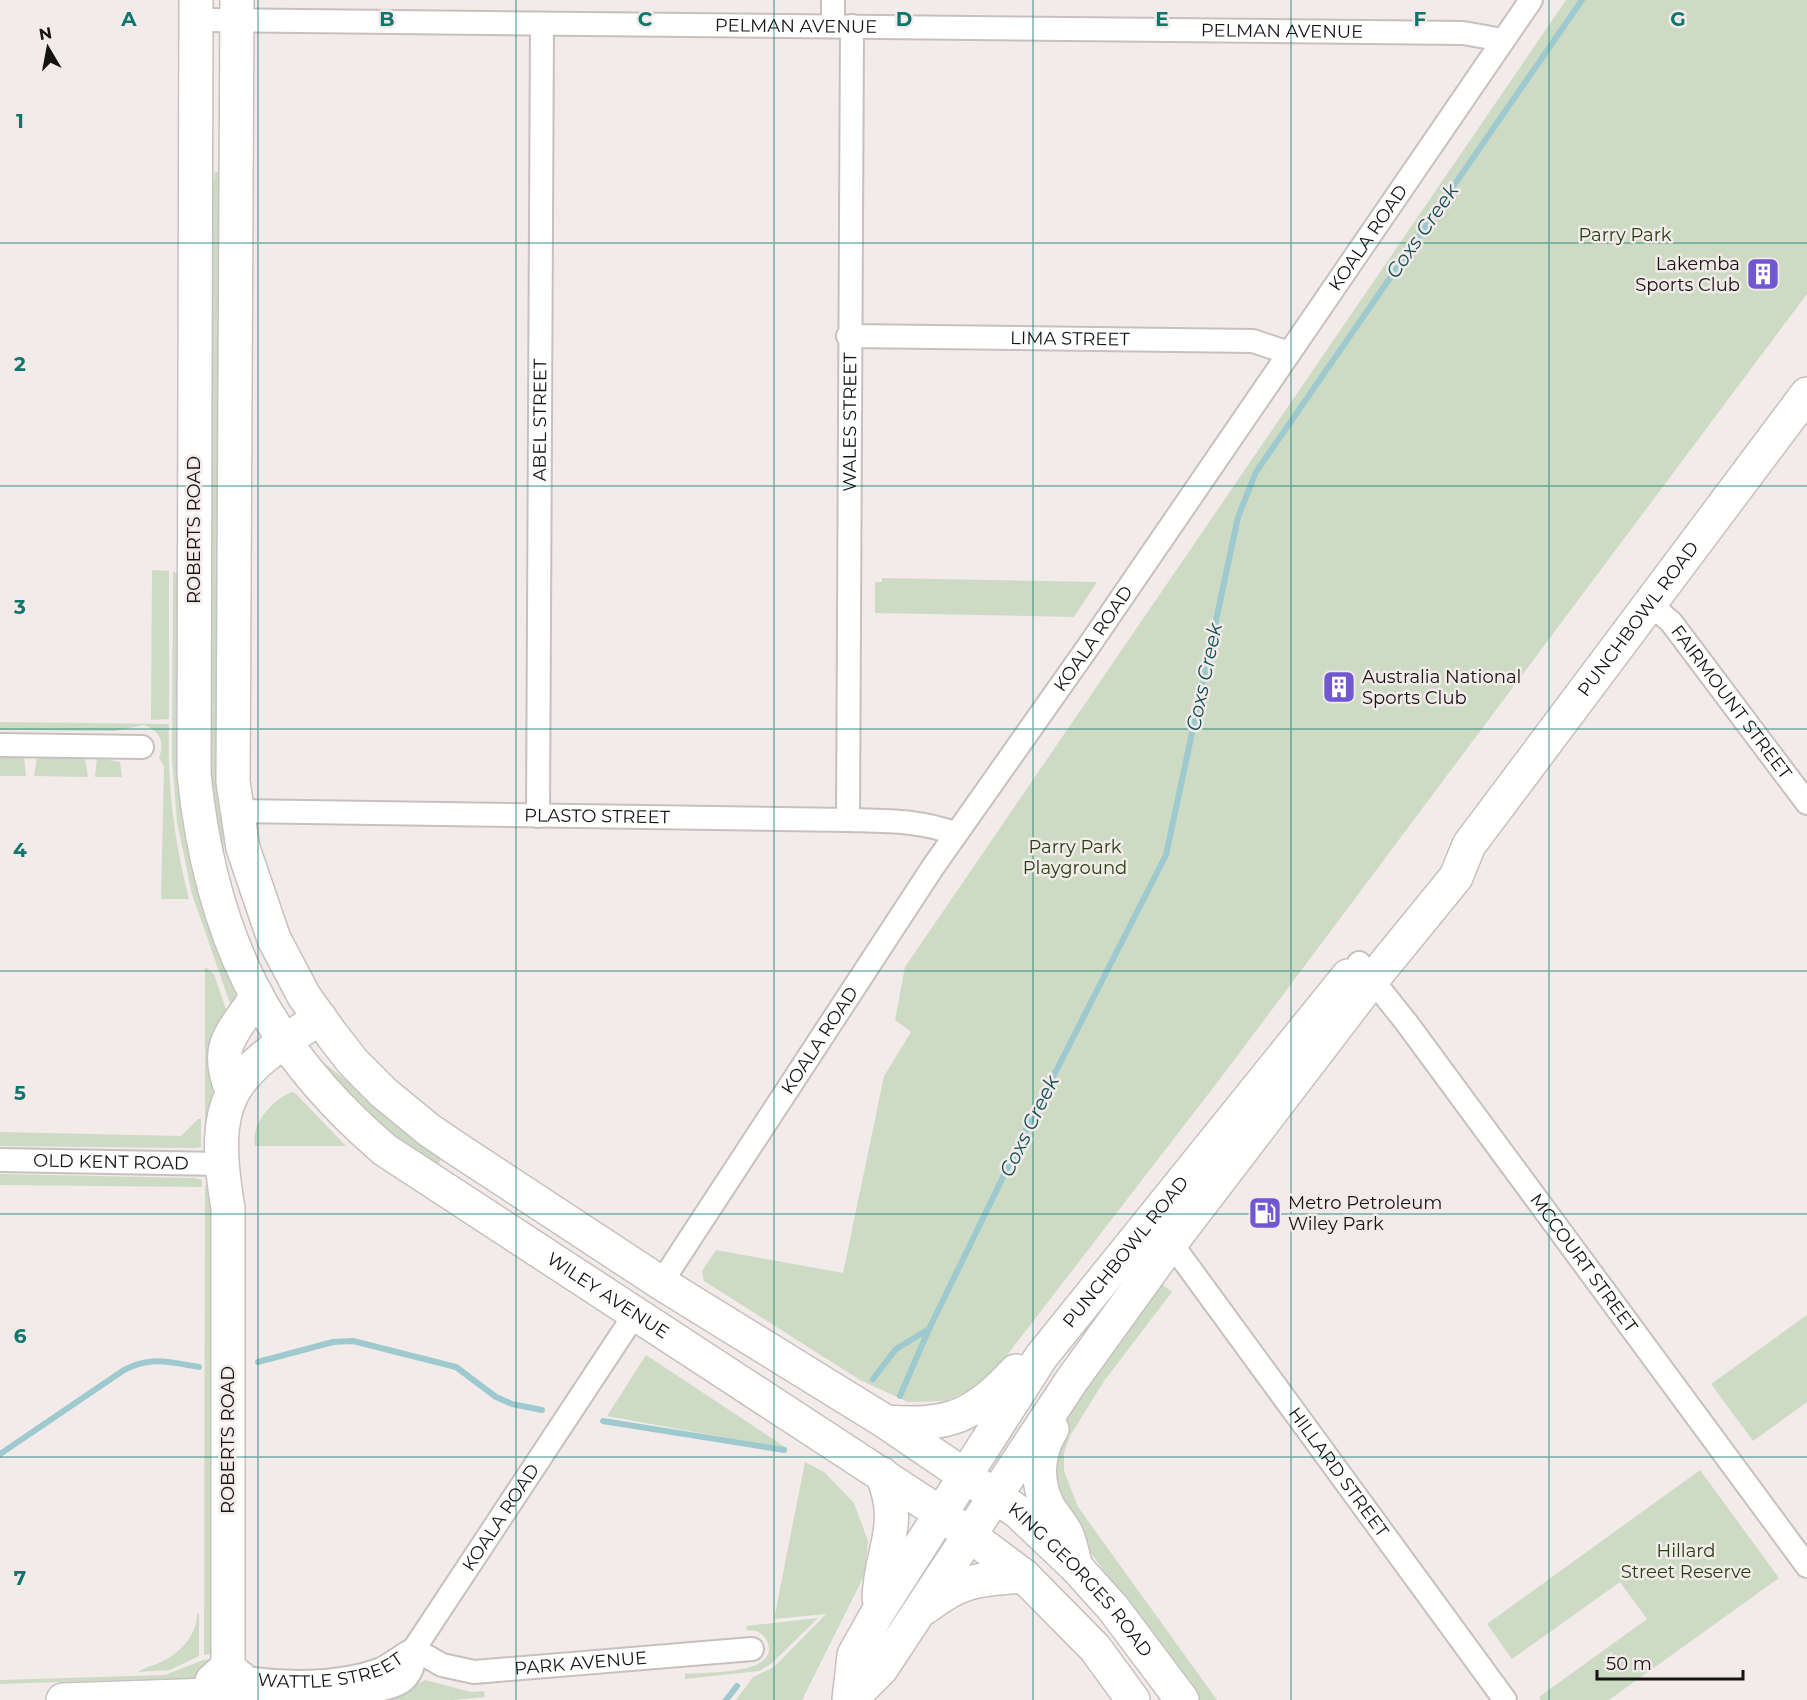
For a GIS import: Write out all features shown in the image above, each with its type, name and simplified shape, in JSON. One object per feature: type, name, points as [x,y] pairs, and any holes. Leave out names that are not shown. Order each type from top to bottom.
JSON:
[{"type":"main road","name":"ROBERTS ROAD","points":[[196,10],[194,774],[199,828],[210,877],[236,956],[290,1050]]},
{"type":"main road","points":[[237,10],[233,782],[253,884],[274,939],[296,982],[353,1062],[384,1093],[429,1130],[661,1283],[886,1422],[963,1476]]},
{"type":"main road","name":"PUNCHBOWL ROAD","points":[[850,1700],[881,1670],[968,1534],[1072,1380],[1172,1243],[1438,867],[1469,845],[1807,394]]},
{"type":"main road","name":"PUNCHBOWL ROAD","points":[[850,1700],[854,1655],[878,1612],[963,1476],[1041,1357],[1365,972]]},
{"type":"main road","points":[[232,1091],[224,1072],[223,1056],[229,1038],[257,996]]},
{"type":"main road","name":"ROBERTS ROAD","points":[[230,1691],[228,1208],[221,1164],[225,1113],[232,1091],[258,1060],[290,1050],[326,1027]]},
{"type":"main road","name":"ROBERTS ROAD","points":[[228,1208],[237,1165],[240,1124],[247,1106],[290,1050]]},
{"type":"main road","name":"WILEY AVENUE","points":[[290,1050],[348,1118],[385,1150],[940,1513]]},
{"type":"main road","points":[[886,1422],[929,1424],[962,1415],[996,1393],[1018,1368],[1041,1357]]},
{"type":"main road","points":[[1072,1380],[1064,1411],[1044,1442],[1039,1463],[1040,1484],[1048,1506],[1067,1534],[1076,1567]]},
{"type":"main road","points":[[878,1612],[879,1582],[893,1518],[889,1492],[882,1474]]},
{"type":"main road","name":"KING GEORGES ROAD","points":[[963,1476],[1017,1510],[1076,1567],[1113,1608],[1182,1700]]},
{"type":"main road","name":"KING GEORGES ROAD","points":[[940,1513],[1024,1576],[1095,1648],[1133,1700]]},
{"type":"main road","points":[[917,1614],[948,1591],[975,1579],[1024,1576]]},
{"type":"main road","name":"WATTLE STREET","points":[[63,1700],[230,1691]]},
{"type":"street","name":"WALES STREET","points":[[833,0],[842,26],[848,336],[848,820]]},
{"type":"street","name":"KOALA ROAD","points":[[661,1283],[828,1025],[956,834],[989,791],[1531,0]]},
{"type":"street","name":"PELMAN AVENUE","points":[[196,10],[543,24],[1463,33],[1503,40]]},
{"type":"street","name":"ABEL STREET","points":[[538,816],[543,24]]},
{"type":"street","name":"LIMA STREET","points":[[848,336],[1253,340],[1289,353]]},
{"type":"street","name":"FAIRMOUNT STREET","points":[[1650,604],[1671,622],[1807,803]]},
{"type":"street","points":[[0,745],[142,747]]},
{"type":"street","name":"PLASTO STREET","points":[[237,810],[916,822],[956,834]]},
{"type":"street","name":"MCCOURT STREET","points":[[1365,972],[1807,1566]]},
{"type":"street","name":"OLD KENT ROAD","points":[[0,1160],[221,1164]]},
{"type":"street","name":"HILLARD STREET","points":[[1172,1243],[1504,1700]]},
{"type":"street","name":"KOALA ROAD","points":[[367,1696],[404,1681],[414,1666],[414,1649],[635,1314]]},
{"type":"street","name":"WATTLE STREET","points":[[230,1691],[283,1681],[349,1677],[380,1670],[414,1649]]},
{"type":"street","name":"PARK AVENUE","points":[[414,1649],[442,1665],[474,1672],[752,1649]]},
{"type":"street","name":"WATTLE STREET","points":[[230,1691],[367,1696]]},
{"type":"green space","name":"Parry Park","points":[[1566,0],[1807,0],[1807,294],[1226,1071],[1004,1359],[978,1387],[945,1401],[908,1402],[860,1380],[704,1281],[702,1271],[716,1250],[843,1273],[884,1076],[911,1032],[895,1020],[905,967]]},
{"type":"green space","points":[[215,172],[220,172],[224,867],[210,808],[210,203]]},
{"type":"green space","points":[[152,570],[169,571],[169,719],[151,720]]},
{"type":"green space","points":[[173,571],[178,574],[177,759],[182,822],[197,891],[234,991],[236,999],[232,1009],[192,894],[177,822],[172,759]]},
{"type":"green space","points":[[882,578],[1097,582],[1074,617],[875,613],[875,582],[882,582]]},
{"type":"green space","points":[[0,722],[169,724],[169,768],[173,812],[179,856],[189,899],[161,899],[164,766],[159,758],[160,738],[154,730],[144,725],[115,731],[0,730]]},
{"type":"green space","points":[[0,757],[24,757],[26,776],[0,776]]},
{"type":"green space","points":[[37,757],[85,758],[88,777],[34,776]]},
{"type":"green space","points":[[97,758],[120,762],[122,777],[95,777]]},
{"type":"green space","points":[[205,967],[214,974],[228,1015],[213,1067],[212,1132],[210,1140],[205,1145]]},
{"type":"green space","points":[[323,1062],[442,1158],[436,1167],[362,1106],[335,1079],[322,1064]]},
{"type":"green space","points":[[292,1092],[346,1146],[255,1146],[256,1129],[264,1113],[278,1100]]},
{"type":"green space","points":[[198,1119],[201,1119],[201,1147],[196,1148],[0,1146],[0,1132],[181,1136]]},
{"type":"green space","points":[[0,1174],[195,1178],[202,1180],[202,1187],[0,1185]]},
{"type":"green space","points":[[205,1184],[212,1199],[211,1626],[210,1654],[204,1655]]},
{"type":"green space","points":[[1162,1284],[1172,1292],[1104,1381],[1070,1436],[1064,1453],[1064,1471],[1078,1507],[1217,1700],[1198,1700],[1052,1496],[1060,1428],[1088,1383]]},
{"type":"green space","points":[[1807,1315],[1807,1402],[1753,1441],[1711,1384]]},
{"type":"green space","points":[[646,1355],[788,1449],[607,1416]]},
{"type":"green space","points":[[805,1462],[824,1472],[854,1503],[868,1541],[865,1574],[802,1700],[736,1700],[753,1677],[774,1667],[826,1614],[774,1619]]},
{"type":"green space","name":"Hillard Street Reserve","points":[[1700,1470],[1779,1578],[1609,1700],[1541,1700],[1539,1697],[1647,1619],[1620,1582],[1512,1659],[1487,1624]]},
{"type":"green space","points":[[197,1614],[199,1614],[199,1656],[170,1670],[138,1672],[165,1660],[183,1647],[194,1628]]},
{"type":"green space","points":[[818,1618],[772,1663],[759,1671],[685,1679],[685,1674],[747,1668],[766,1658],[769,1650],[766,1639],[757,1631],[747,1630],[746,1626]]},
{"type":"green space","points":[[211,1659],[210,1668],[201,1678],[175,1683],[149,1679],[0,1684],[0,1680],[165,1675]]},
{"type":"green space","points":[[425,1680],[471,1692],[484,1691],[485,1697],[452,1700],[389,1700]]},
{"type":"waterway","name":"Coxs Creek","points":[[900,1396],[929,1329],[1026,1130],[1166,855],[1238,517],[1256,472],[1582,0]]},
{"type":"waterway","points":[[873,1379],[896,1349],[929,1329]]},
{"type":"waterway","points":[[258,1362],[333,1342],[353,1341],[456,1367],[496,1397],[512,1404],[542,1410]]},
{"type":"waterway","points":[[0,1454],[124,1370],[143,1363],[160,1361],[199,1367]]},
{"type":"waterway","points":[[603,1421],[784,1450]]},
{"type":"waterway","name":"Coxs Creek","points":[[726,1700],[737,1686]]},
{"type":"place","name":"Lakemba Sports Club","points":[[1763,274]]},
{"type":"place","name":"Australia National Sports Club","points":[[1339,687]]},
{"type":"place","name":"Metro Petroleum Wiley Park","points":[[1265,1213]]},
{"type":"park label","name":"Parry Park Playground","points":[[1075,857]]}]
